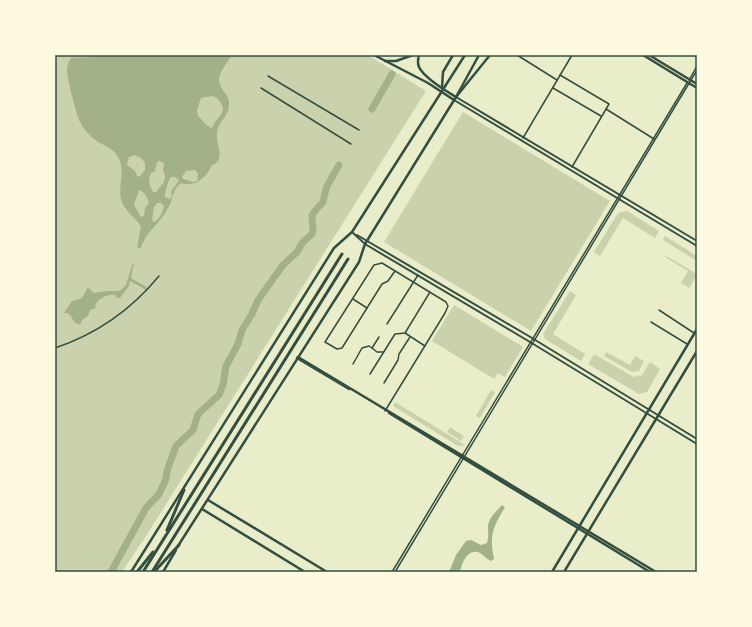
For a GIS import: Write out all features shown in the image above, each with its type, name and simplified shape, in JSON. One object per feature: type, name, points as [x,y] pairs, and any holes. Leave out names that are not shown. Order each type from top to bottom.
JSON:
[{"type":"highway","points":[[143,572],[342,254]]},
{"type":"highway","points":[[153,572],[348,259]]},
{"type":"highway","points":[[137,572],[164,538],[184,490]]},
{"type":"highway","points":[[153,572],[179,545]]},
{"type":"main road","points":[[374,55],[441,90],[455,99]]},
{"type":"main road","points":[[385,61],[396,61],[413,55]]},
{"type":"main road","points":[[419,55],[418,63],[420,69],[441,90]]},
{"type":"main road","points":[[441,90],[443,72],[453,55]]},
{"type":"main road","points":[[131,572],[184,490],[334,248],[352,232],[441,90],[465,55]]},
{"type":"main road","points":[[163,572],[359,262],[366,242],[455,99],[479,55]]},
{"type":"main road","points":[[455,99],[490,55]]},
{"type":"main road","points":[[643,55],[697,84]]},
{"type":"main road","points":[[649,55],[689,81],[697,88]]},
{"type":"main road","points":[[552,572],[697,329]]},
{"type":"main road","points":[[564,572],[697,351]]},
{"type":"main road","points":[[298,358],[656,572]]},
{"type":"main road","points":[[208,500],[327,572]]},
{"type":"main road","points":[[202,509],[304,572]]},
{"type":"main road","points":[[588,532],[650,572]]},
{"type":"street","points":[[517,55],[558,80]]},
{"type":"street","points":[[523,138],[572,55]]},
{"type":"street","points":[[394,572],[697,66]]},
{"type":"street","points":[[689,81],[697,70]]},
{"type":"street","points":[[560,75],[609,104],[572,167]]},
{"type":"street","points":[[268,76],[359,130]]},
{"type":"street","points":[[261,88],[351,144]]},
{"type":"street","points":[[553,88],[602,116]]},
{"type":"street","points":[[455,99],[621,195],[697,241]]},
{"type":"street","points":[[455,99],[697,246]]},
{"type":"street","points":[[606,109],[654,139]]},
{"type":"street","points":[[352,232],[418,275],[531,342],[697,444]]},
{"type":"street","points":[[366,242],[533,339],[697,439]]},
{"type":"street","points":[[386,410],[445,313],[448,306],[446,302],[382,263],[374,265],[325,342],[331,347],[337,349],[342,348],[382,284],[388,281],[395,271]]},
{"type":"street","points":[[387,324],[418,275]]},
{"type":"street","points":[[55,348],[72,342],[105,325],[147,292],[159,276]]},
{"type":"street","points":[[405,333],[430,292]]},
{"type":"street","points":[[353,299],[367,308]]},
{"type":"street","points":[[659,310],[695,333]]},
{"type":"street","points":[[651,322],[688,345]]},
{"type":"street","points":[[370,374],[395,334],[405,333],[425,346]]},
{"type":"street","points":[[372,348],[379,337]]},
{"type":"street","points":[[384,383],[398,360],[399,354],[410,337]]},
{"type":"street","points":[[353,364],[362,348],[369,346],[377,352],[383,352]]},
{"type":"shaded area","points":[[55,55],[368,55],[426,91],[122,572],[55,572]]},
{"type":"shaded area","points":[[232,55],[219,76],[220,85],[227,96],[229,106],[217,132],[220,155],[219,159],[212,165],[207,174],[196,183],[181,183],[178,185],[174,191],[170,205],[166,212],[145,239],[140,249],[137,247],[141,226],[127,210],[121,199],[120,188],[122,173],[118,157],[110,148],[97,141],[86,131],[80,122],[74,105],[67,73],[68,63],[71,58],[96,56]],"holes":[[[212,96],[217,98],[222,105],[223,111],[212,128],[198,116],[197,110],[201,98]],[[135,155],[141,158],[145,163],[145,170],[139,177],[135,171],[127,165],[129,157]],[[159,161],[164,163],[164,182],[156,192],[153,192],[149,180],[151,173],[155,171],[157,162]],[[195,170],[198,174],[197,181],[193,182],[183,179],[182,177],[186,171]],[[171,177],[175,177],[179,180],[171,192],[172,196],[170,199],[165,197]],[[139,190],[143,192],[149,203],[145,208],[144,216],[141,217],[134,205]],[[157,203],[161,203],[164,206],[162,213],[154,222],[152,220],[154,207]]]},
{"type":"shaded area","points":[[463,112],[610,201],[531,331],[384,242]]},
{"type":"shaded area","points":[[627,211],[659,231],[655,238],[623,218],[600,256],[594,252],[618,213]]},
{"type":"shaded area","points":[[665,236],[697,256],[697,261],[663,240]]},
{"type":"shaded area","points":[[666,256],[694,272],[696,277],[689,288],[681,283],[688,271],[665,257]]},
{"type":"shaded area","points":[[133,263],[134,265],[131,278],[148,288],[146,290],[130,281],[120,298],[112,295],[101,298],[95,305],[96,308],[90,310],[88,316],[82,320],[80,325],[74,322],[68,313],[64,313],[72,301],[82,298],[88,287],[94,293],[119,291],[122,289],[126,285]]},
{"type":"shaded area","points":[[570,291],[576,295],[553,334],[585,354],[581,361],[545,339],[543,334]]},
{"type":"shaded area","points":[[454,305],[523,347],[505,377],[498,373],[494,379],[432,341]]},
{"type":"shaded area","points":[[606,352],[630,365],[635,356],[644,361],[639,371],[632,372],[604,356]]},
{"type":"shaded area","points":[[594,354],[634,377],[642,375],[650,362],[660,369],[647,392],[639,394],[588,364]]},
{"type":"shaded area","points":[[491,390],[495,392],[480,418],[476,416]]},
{"type":"shaded area","points":[[395,402],[465,445],[458,446],[393,406]]},
{"type":"shaded area","points":[[450,427],[464,436],[461,441],[447,432]]},
{"type":"shaded area","points":[[502,505],[505,507],[495,526],[492,537],[494,559],[491,561],[478,552],[470,553],[465,558],[460,572],[449,572],[456,555],[466,541],[471,540],[481,545],[487,543],[489,521]]},
{"type":"waterway","points":[[372,109],[392,74]]},
{"type":"waterway","points":[[111,572],[146,508],[159,494],[166,479],[167,471],[176,446],[193,430],[198,414],[219,395],[223,385],[226,366],[238,344],[242,330],[252,314],[258,300],[283,265],[297,252],[302,243],[312,234],[312,216],[323,202],[327,186],[339,165]]}]
